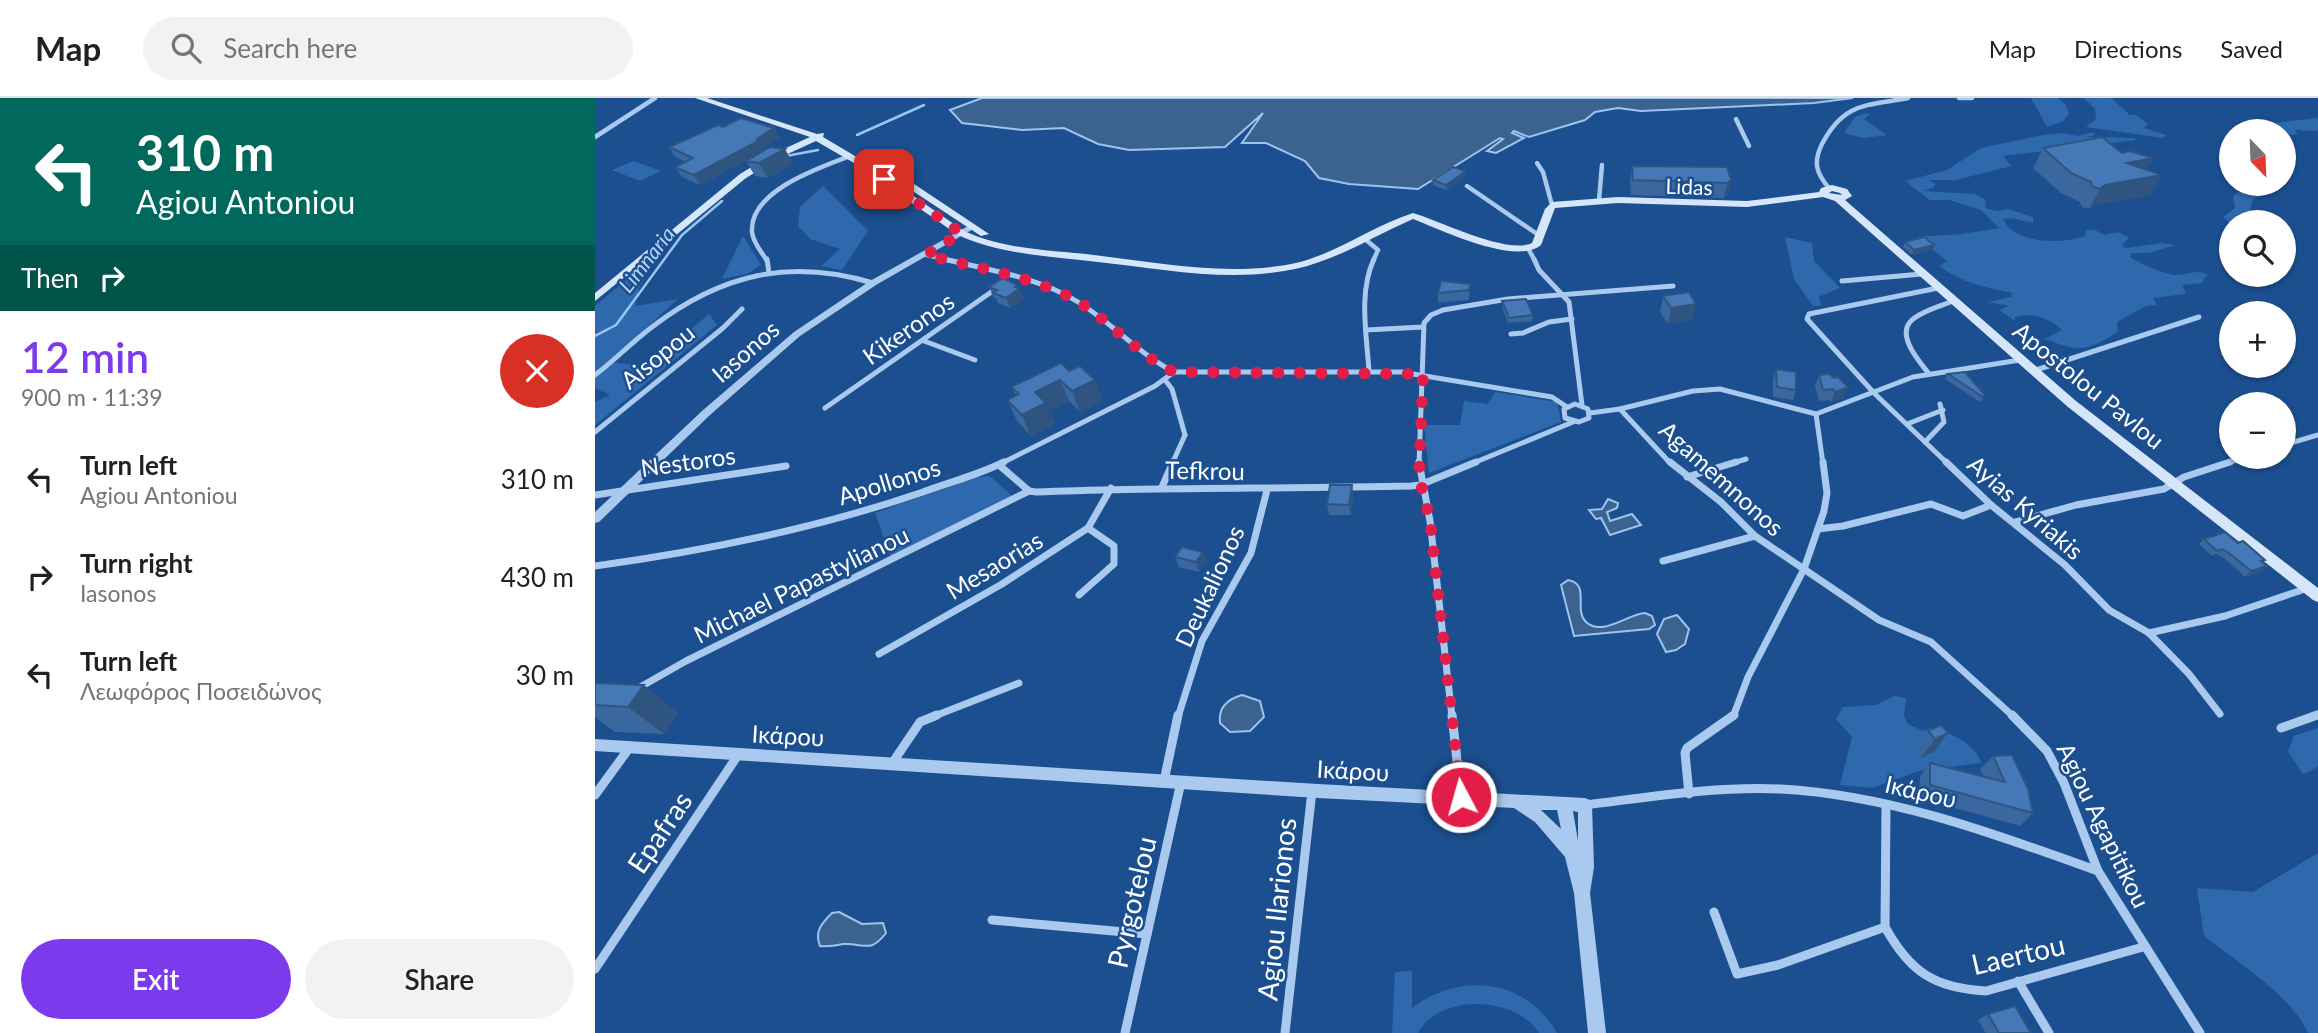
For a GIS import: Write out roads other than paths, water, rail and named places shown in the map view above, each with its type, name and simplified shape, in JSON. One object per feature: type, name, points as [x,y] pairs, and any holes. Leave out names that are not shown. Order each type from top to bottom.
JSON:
[{"type":"main road","points":[[699,98],[818,134],[968,232],[998,247],[1219,270],[1261,270],[1317,260],[1412,216],[1500,247],[1528,250],[1536,245],[1552,205]]},
{"type":"main road","points":[[716,98],[853,147],[968,232]]},
{"type":"main road","points":[[595,290],[744,168],[818,134]]},
{"type":"main road","points":[[595,298],[743,176],[818,134]]},
{"type":"main road","name":"Apostolou Pavlou","points":[[1826,191],[2072,404],[2313,592]]},
{"type":"main road","name":"Lidas","points":[[1552,205],[1598,200],[1770,203],[1826,191]]},
{"type":"street","points":[[595,136],[655,98]]},
{"type":"street","points":[[1826,191],[1817,174],[1814,160],[1834,123],[1850,112],[1908,98]]},
{"type":"street","points":[[1959,98],[1972,98]]},
{"type":"street","points":[[1736,119],[1749,146]]},
{"type":"street","points":[[769,273],[770,262],[754,242],[751,230],[756,213],[767,199],[790,183],[849,156]]},
{"type":"street","points":[[1537,163],[1543,169],[1548,198],[1552,205]]},
{"type":"street","points":[[1598,200],[1602,165]]},
{"type":"street","points":[[1467,186],[1540,236]]},
{"type":"street","name":"Iasonos","points":[[595,519],[757,367],[815,321],[873,283],[968,232]]},
{"type":"street","points":[[1365,239],[1378,250],[1367,273],[1366,330],[1369,372]]},
{"type":"street","points":[[1528,250],[1539,270],[1565,295],[1572,319],[1576,372],[1582,405],[1590,413]]},
{"type":"street","points":[[926,255],[1054,289],[1075,300],[1154,361],[1174,372],[1423,374],[1552,397],[1567,407],[1582,405]]},
{"type":"street","points":[[595,375],[622,355],[648,330],[689,300],[715,287],[769,273],[820,271],[873,283]]},
{"type":"street","points":[[1842,281],[1869,276],[1894,278],[1922,274]]},
{"type":"street","name":"Kikeronos","points":[[825,408],[924,341],[1011,277]]},
{"type":"street","points":[[1461,797],[1430,521],[1420,485],[1423,327],[1431,315],[1443,310],[1508,299],[1673,286]]},
{"type":"street","name":"Ayias Kyriakis","points":[[1938,288],[1809,314],[1809,323],[1874,393],[1991,505],[2065,565],[2109,610],[2149,633],[2189,674],[2220,714]]},
{"type":"street","points":[[1929,374],[1911,348],[1907,338],[1907,326],[1911,320],[1953,301]]},
{"type":"street","name":"Aisopou","points":[[595,432],[723,328],[742,309]]},
{"type":"street","points":[[2032,371],[2199,317]]},
{"type":"street","points":[[1511,334],[1523,333],[1549,322],[1572,319]]},
{"type":"street","points":[[1366,330],[1423,327]]},
{"type":"street","points":[[924,341],[975,360]]},
{"type":"street","points":[[1590,413],[1620,409],[1693,391],[1720,389],[1817,414],[1929,374],[2020,360]]},
{"type":"street","name":"Apollonos","points":[[595,566],[654,558],[848,516],[927,491],[999,465],[1165,380],[1174,372]]},
{"type":"street","points":[[1162,487],[1185,435],[1171,388],[1165,380]]},
{"type":"street","points":[[1567,407],[1564,415],[1573,422]]},
{"type":"street","points":[[1907,424],[1941,407],[1945,415],[1943,426],[1925,442]]},
{"type":"street","name":"Agamemnonos","points":[[1620,409],[1687,477],[1721,502],[1755,536],[1804,569]]},
{"type":"street","points":[[1420,485],[1573,422],[1585,421],[1590,413]]},
{"type":"street","points":[[1689,794],[1685,753],[1687,748],[1692,742],[1733,718],[1748,677],[1804,569],[1818,529],[1827,493],[1817,414]]},
{"type":"street","points":[[2296,441],[2318,435]]},
{"type":"street","points":[[1687,477],[1746,459]]},
{"type":"street","points":[[999,465],[1029,491]]},
{"type":"street","name":"Nestoros","points":[[595,495],[786,466]]},
{"type":"street","points":[[2015,522],[2076,505],[2164,489],[2174,482],[2219,466]]},
{"type":"street","name":"Tefkrou","points":[[1029,491],[1162,487],[1267,490],[1420,485]]},
{"type":"street","name":"Mesaorias","points":[[879,654],[1002,584],[1088,528],[1111,488]]},
{"type":"street","name":"Deukalionos","points":[[1164,780],[1176,724],[1195,658],[1208,628],[1243,570],[1256,538],[1267,490]]},
{"type":"street","name":"Michael Papastylianou","points":[[628,694],[686,661],[1029,491]]},
{"type":"street","points":[[1818,529],[1843,526],[1927,505],[1941,506],[1963,516],[1991,505]]},
{"type":"street","points":[[1079,595],[1114,564],[1117,557],[1114,546],[1088,528]]},
{"type":"street","points":[[1663,561],[1755,536]]},
{"type":"street","name":"Agiou Agapitikou","points":[[1804,569],[1879,620],[1931,642],[2035,735],[2064,783],[2098,871],[2200,1033]]},
{"type":"street","points":[[2149,633],[2313,592]]},
{"type":"street","points":[[890,765],[920,722],[1019,683]]},
{"type":"street","points":[[2281,729],[2318,715]]},
{"type":"street","name":"Ικάρου","points":[[595,745],[1312,791],[1585,805],[1752,788],[1781,789],[1833,794],[1975,827],[2098,871]]},
{"type":"street","points":[[595,795],[631,746]]},
{"type":"street","name":"Epafras","points":[[595,969],[738,755]]},
{"type":"street","name":"Pyrgotelou","points":[[1125,1033],[1182,782]]},
{"type":"street","name":"Agiou Ilarionos","points":[[1285,1033],[1312,791]]},
{"type":"street","points":[[1511,802],[1540,817],[1572,855]]},
{"type":"street","points":[[1564,804],[1572,855],[1582,892],[1597,1033]]},
{"type":"street","points":[[1582,892],[1586,867],[1585,805]]},
{"type":"street","points":[[1714,912],[1737,974],[1778,965],[1885,927],[1886,805]]},
{"type":"street","points":[[992,920],[1147,934]]},
{"type":"street","name":"Laertou","points":[[1885,927],[1898,952],[1913,968],[1944,986],[1986,991],[2144,947]]},
{"type":"street","points":[[2018,981],[2049,1033]]},
{"type":"waterway","name":"Limnaria","points":[[857,135],[924,105]]},
{"type":"waterway","name":"Limnaria","points":[[786,156],[818,150]]},
{"type":"waterway","name":"Limnaria","points":[[595,336],[616,325],[682,235],[722,201]]}]
